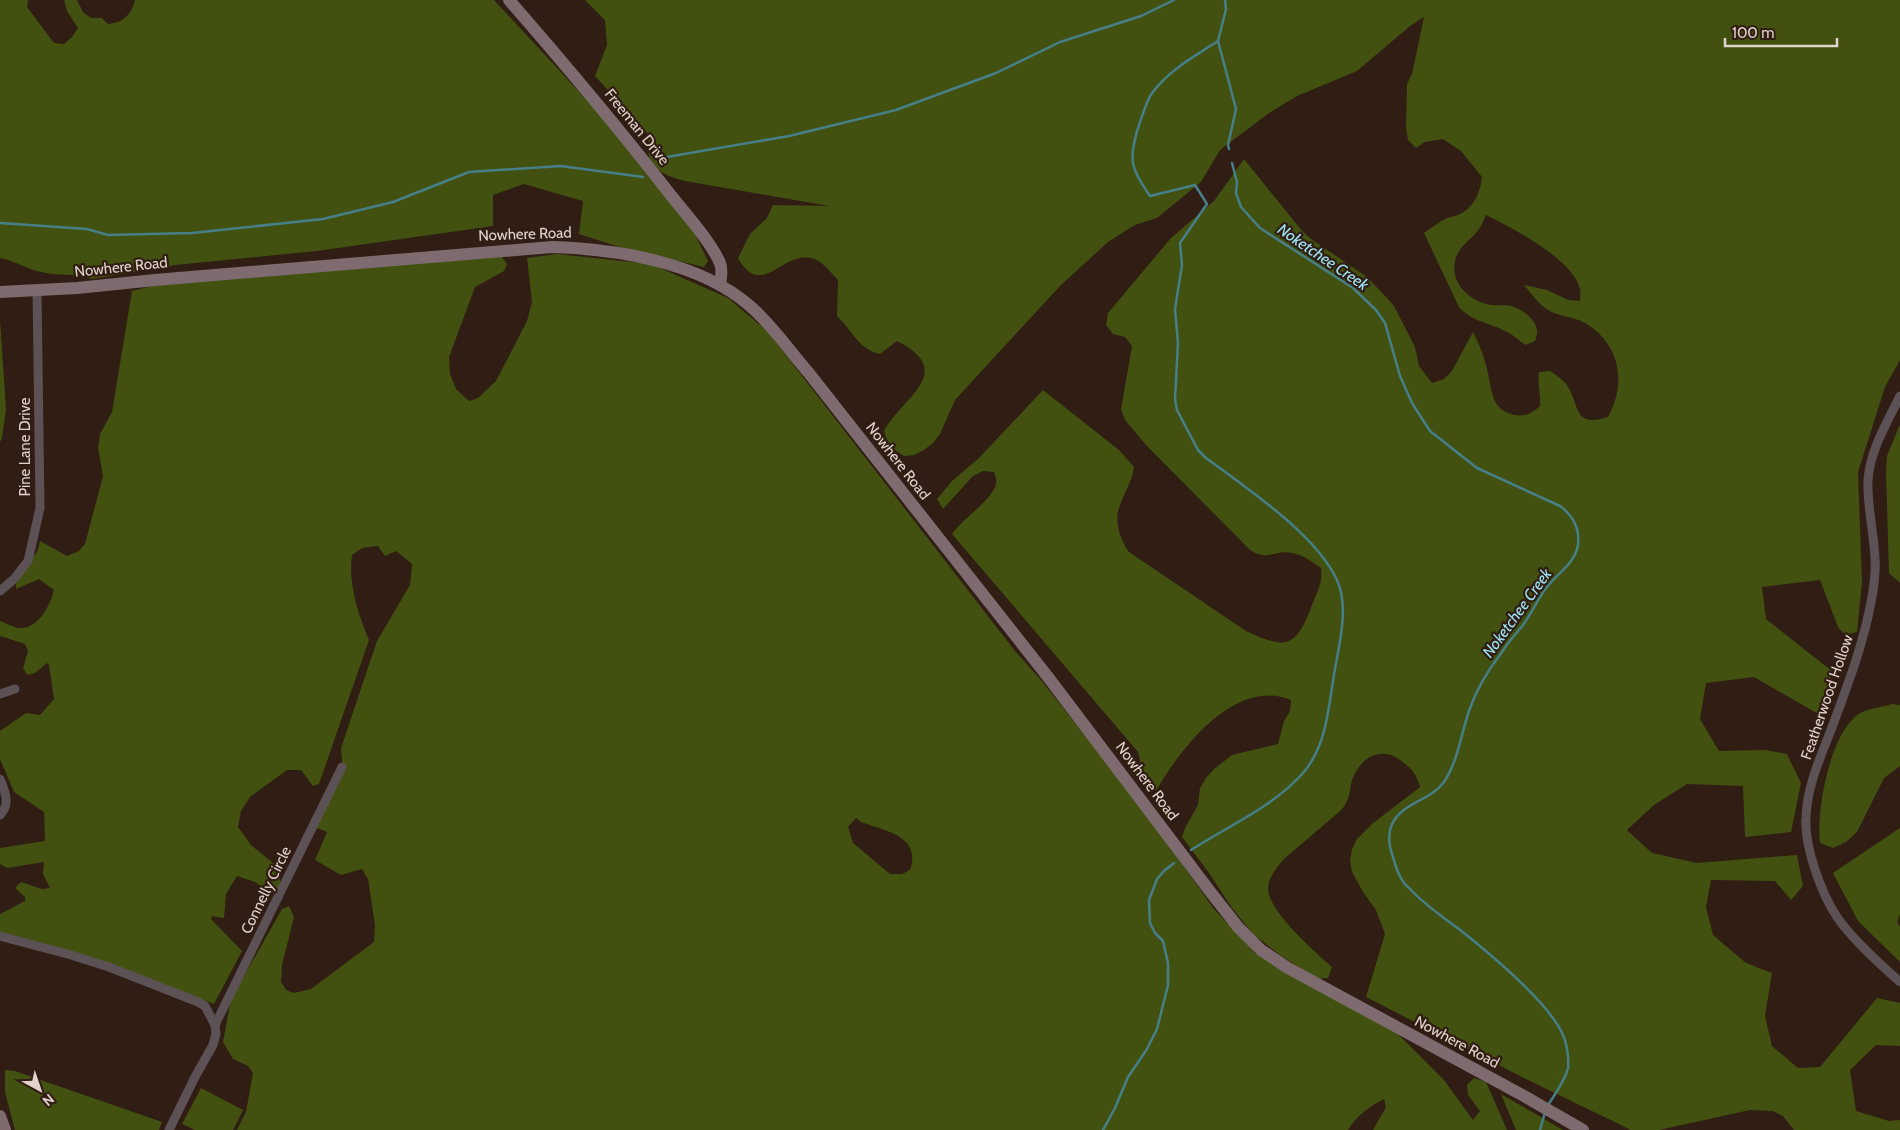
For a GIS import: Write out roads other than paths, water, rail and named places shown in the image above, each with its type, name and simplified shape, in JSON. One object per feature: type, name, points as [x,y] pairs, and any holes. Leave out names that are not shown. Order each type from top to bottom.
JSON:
[{"type":"street","name":"Freeman Drive","points":[[509,0],[617,128],[697,230],[720,264],[722,276],[720,285]]},
{"type":"street","name":"Nowhere Road","points":[[0,292],[77,288],[552,247],[627,254],[684,271],[720,285],[757,313],[808,372],[1048,677],[1158,821],[1200,880],[1249,939],[1261,950],[1288,968],[1583,1130]]},
{"type":"street","name":"Pine Lane Drive","points":[[0,591],[14,579],[28,561],[40,508],[37,290]]},
{"type":"street","name":"Featherwood Hollow","points":[[1900,396],[1878,440],[1868,480],[1875,559],[1874,584],[1870,605],[1852,672],[1810,788],[1806,818],[1807,843],[1837,917],[1867,951],[1900,982]]},
{"type":"street","points":[[0,694],[15,689]]},
{"type":"street","name":"Connelly Circle","points":[[169,1130],[213,1045],[216,1034],[215,1025],[342,766]]},
{"type":"street","points":[[0,779],[7,799],[7,807],[0,815]]},
{"type":"street","points":[[0,936],[109,967],[198,1002],[205,1006],[215,1025]]},
{"type":"street","points":[[0,1116],[5,1130]]},
{"type":"waterway","points":[[661,158],[789,136],[896,110],[996,73],[1060,42],[1141,16],[1174,0]]},
{"type":"waterway","name":"Noketchee Creek","points":[[1225,0],[1226,9],[1218,41],[1236,109],[1228,145],[1229,149]]},
{"type":"waterway","points":[[1191,850],[1278,796],[1303,773],[1310,763],[1321,741],[1327,718],[1343,614],[1341,592],[1334,573],[1321,554],[1304,536],[1263,500],[1206,458],[1198,450],[1177,410],[1175,399],[1178,343],[1175,309],[1182,265],[1180,243],[1207,204],[1195,185],[1150,196],[1138,177],[1132,155],[1135,137],[1152,93],[1174,70],[1218,41]]},
{"type":"waterway","name":"Noketchee Creek","points":[[1232,163],[1237,182],[1236,193],[1241,207],[1260,228],[1353,288],[1376,310],[1385,323],[1400,376],[1412,403],[1430,431],[1477,468],[1560,506],[1574,522],[1578,533],[1578,545],[1573,557],[1544,591],[1526,620],[1487,673],[1472,703],[1449,774],[1444,782],[1432,793],[1410,806],[1397,817],[1390,828],[1389,836],[1390,849],[1396,868],[1405,884],[1424,903],[1469,937],[1507,970],[1535,997],[1556,1023],[1566,1043],[1568,1068],[1562,1083],[1548,1105]]},
{"type":"waterway","points":[[0,223],[87,229],[108,235],[192,233],[323,219],[393,202],[469,172],[561,166],[643,177]]},
{"type":"waterway","points":[[1103,1130],[1128,1077],[1147,1049],[1157,1029],[1168,985],[1168,963],[1163,941],[1155,933],[1150,923],[1149,900],[1157,879],[1174,863]]},
{"type":"waterway","name":"Noketchee Creek","points":[[1540,1130],[1545,1112]]}]
